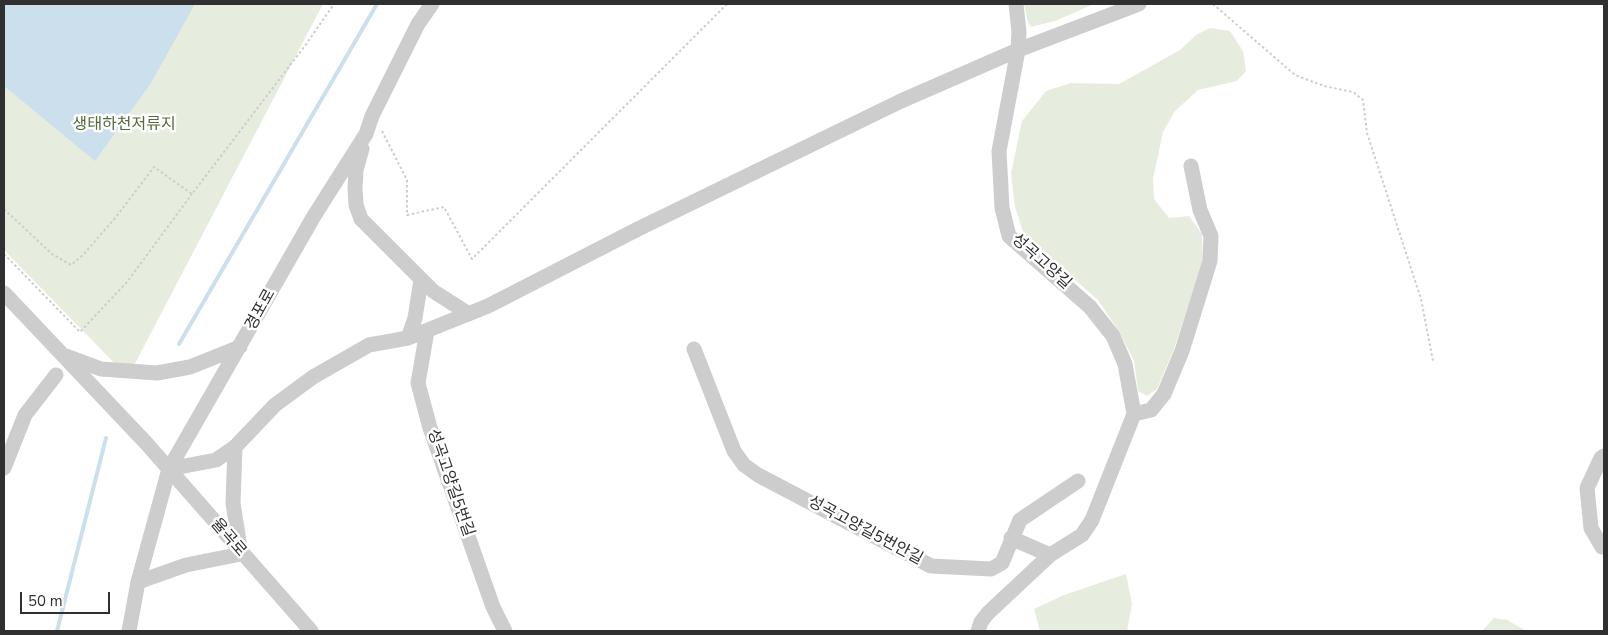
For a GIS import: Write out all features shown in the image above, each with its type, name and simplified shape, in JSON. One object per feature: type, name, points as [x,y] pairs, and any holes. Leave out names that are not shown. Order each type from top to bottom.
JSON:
[{"type":"street","name":"경포로","points":[[129,631],[138,582],[169,469],[314,216],[366,134],[372,116],[418,24],[432,4]]},
{"type":"street","name":"성곡고양길","points":[[1016,4],[1019,32],[1018,50],[998,151],[1002,208],[1009,236],[1090,307],[1113,336],[1125,364],[1134,414]]},
{"type":"street","points":[[169,469],[216,460],[235,446],[274,405],[313,376],[369,345],[408,338],[470,314],[901,101],[1018,50],[1139,4]]},
{"type":"street","points":[[366,134],[356,170],[356,205],[361,219],[440,296],[470,314]]},
{"type":"street","points":[[978,631],[981,622],[988,613],[1050,555],[1082,535],[1092,520],[1134,414],[1151,410],[1164,394],[1182,351],[1210,261],[1211,236],[1200,210],[1191,166]]},
{"type":"street","points":[[408,338],[422,280]]},
{"type":"street","points":[[4,293],[62,355],[101,369],[157,373],[190,367],[240,347]]},
{"type":"street","name":"성곡고양길5번길","points":[[427,331],[418,382],[428,419],[493,607],[505,631]]},
{"type":"street","name":"성곡고양길5번안길","points":[[694,349],[734,451],[744,465],[758,475],[931,566],[991,569],[1002,564],[1011,538],[1020,520],[1078,481]]},
{"type":"street","name":"율곡로","points":[[62,355],[147,444],[241,554],[311,631]]},
{"type":"street","points":[[4,468],[25,415],[56,375]]},
{"type":"street","points":[[138,582],[186,565],[241,554],[233,503],[235,446]]},
{"type":"street","points":[[1604,456],[1601,458],[1587,488],[1591,528],[1602,547],[1604,546]]},
{"type":"street","points":[[1011,538],[1050,555]]},
{"type":"path","points":[[4,254],[80,332],[127,282],[307,43],[334,4]]},
{"type":"path","points":[[372,116],[388,140],[407,180],[407,215],[444,207],[472,259],[727,4]]},
{"type":"path","points":[[1213,4],[1295,75],[1324,86],[1353,92],[1363,100],[1367,132],[1421,299],[1433,361]]},
{"type":"path","points":[[4,209],[52,254],[71,265],[83,255],[116,217],[154,167],[192,194]]},
{"type":"green space","name":"생태하천저류지","points":[[4,4],[323,4],[128,377],[4,250]]},
{"type":"green space","points":[[1024,4],[1094,4],[1055,21],[1031,27]]},
{"type":"green space","points":[[1210,28],[1230,31],[1243,51],[1246,71],[1237,81],[1198,90],[1175,111],[1163,132],[1153,179],[1154,199],[1169,218],[1189,216],[1202,234],[1203,261],[1174,349],[1157,389],[1147,396],[1138,391],[1134,361],[1120,333],[1098,300],[1024,235],[1015,207],[1011,173],[1022,121],[1046,91],[1071,83],[1119,84],[1180,50],[1196,35]]},
{"type":"green space","points":[[1126,574],[1132,604],[1127,631],[1040,631],[1034,609],[1064,595]]},
{"type":"green space","points":[[1494,618],[1507,620],[1526,631],[1482,631]]},
{"type":"water","name":"생태하천저류지","points":[[4,4],[195,4],[151,83],[95,161],[4,86]]},
{"type":"waterway","points":[[179,344],[377,4]]},
{"type":"waterway","points":[[57,631],[106,438]]}]
